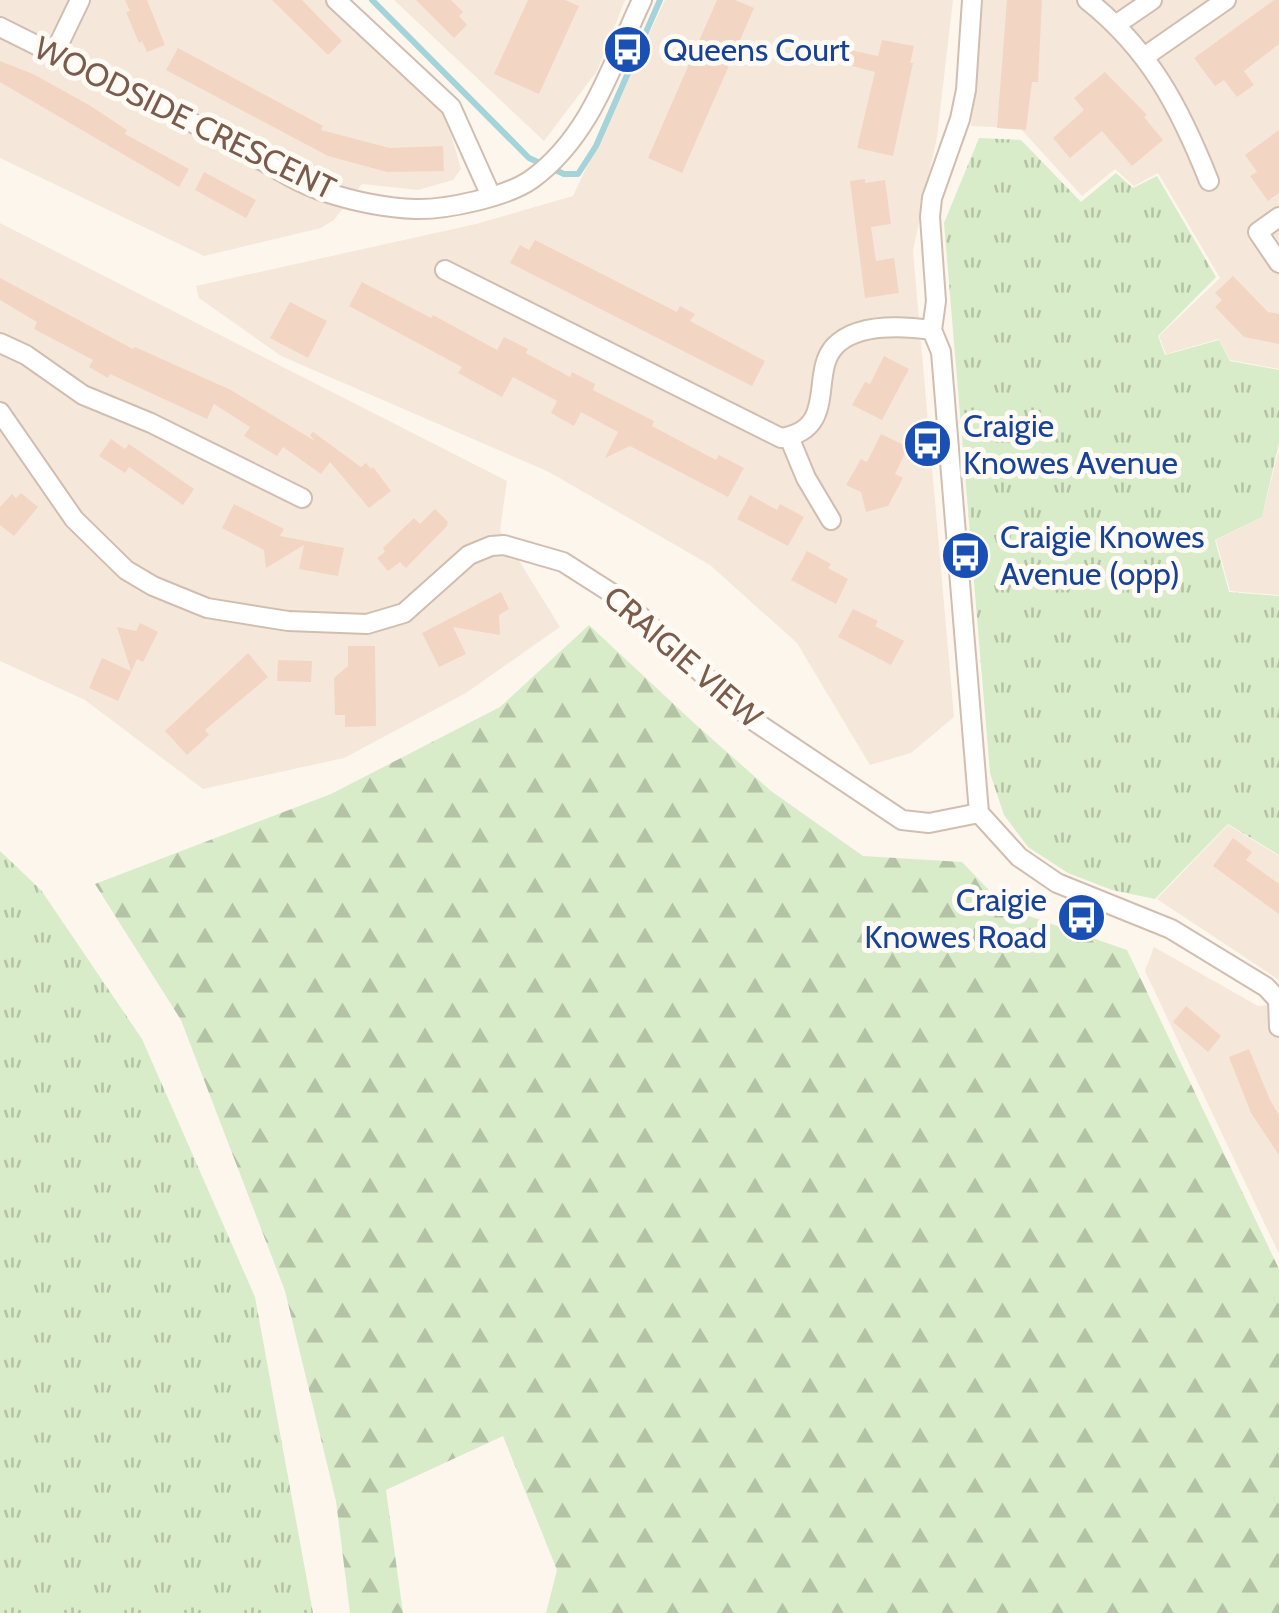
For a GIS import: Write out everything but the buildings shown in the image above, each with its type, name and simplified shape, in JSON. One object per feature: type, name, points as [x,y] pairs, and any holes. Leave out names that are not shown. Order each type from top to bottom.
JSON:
[{"type":"street","points":[[54,54],[80,0]]},
{"type":"street","points":[[336,0],[451,108],[491,196]]},
{"type":"street","name":"WOODSIDE CRESCENT","points":[[0,27],[322,191],[362,202],[417,209],[491,196],[529,182],[541,171],[590,114],[642,0]]},
{"type":"street","points":[[972,0],[966,90],[932,198],[930,217],[936,301],[932,330],[941,352],[978,813],[1019,857],[1057,883],[1171,930],[1266,987],[1278,1000],[1279,1027]]},
{"type":"street","points":[[1088,0],[1117,24],[1178,106],[1209,181]]},
{"type":"street","points":[[1117,24],[1152,0]]},
{"type":"street","points":[[1144,57],[1226,0]]},
{"type":"street","points":[[1279,217],[1258,232],[1279,263]]},
{"type":"street","points":[[445,270],[771,434],[789,437],[807,426],[820,407],[826,363],[841,341],[856,333],[877,330],[932,330]]},
{"type":"street","points":[[1,348],[26,355],[82,395],[151,422],[302,498]]},
{"type":"street","name":"CRAIGIE VIEW","points":[[0,412],[74,519],[126,570],[182,598],[233,614],[367,624],[404,613],[469,555],[504,545],[563,562],[624,600],[751,719],[902,820],[929,823],[978,813]]},
{"type":"street","points":[[789,437],[806,478],[831,520]]},
{"type":"shaded area","points":[[0,0],[328,0],[445,113],[461,169],[453,180],[418,190],[362,184],[334,220],[321,228],[204,256],[0,158]]},
{"type":"shaded area","points":[[394,0],[625,0],[597,71],[544,141]]},
{"type":"shaded area","points":[[665,0],[953,0],[937,137],[913,251],[954,717],[911,753],[870,765],[797,643],[710,565],[549,472],[281,356],[199,298],[196,286],[476,224],[573,196]]},
{"type":"shaded area","points":[[983,0],[1279,0],[1279,369],[1230,360],[1219,339],[1166,354],[1159,336],[1220,278],[1158,173],[1134,186],[1115,169],[1082,196],[1020,128],[971,126]]},
{"type":"shaded area","points":[[0,223],[507,481],[500,530],[560,627],[466,693],[344,758],[203,789],[85,700],[0,661]]},
{"type":"shaded area","points":[[1279,449],[1279,595],[1230,591],[1216,540],[1262,517]]},
{"type":"shaded area","points":[[1228,825],[1279,856],[1279,980],[1157,899]]},
{"type":"shaded area","points":[[1154,947],[1258,1006],[1279,1004],[1279,1254],[1145,971]]},
{"type":"green space","points":[[979,138],[1021,140],[1081,202],[1116,173],[1133,188],[1157,176],[1216,277],[1158,336],[1165,355],[1219,340],[1230,361],[1279,370],[1279,443],[1262,517],[1215,540],[1229,592],[1279,596],[1279,855],[1228,824],[1155,899],[1112,890],[1068,873],[1028,847],[1004,815],[990,773],[944,223]]},
{"type":"green space","points":[[589,625],[771,791],[863,856],[962,862],[1006,908],[1127,950],[1279,1269],[1279,1613],[546,1613],[557,1570],[503,1436],[386,1490],[403,1613],[350,1613],[336,1501],[285,1291],[181,1020],[95,884],[331,794],[500,707]]},
{"type":"green space","points":[[0,851],[41,890],[142,1039],[255,1297],[313,1613],[0,1613]]},
{"type":"waterway","points":[[372,0],[529,158],[564,174],[578,174],[596,146],[660,0]]},
{"type":"place","name":"Queens Court","points":[[628,50]]},
{"type":"place","name":"Craigie Knowes Avenue","points":[[928,444]]},
{"type":"place","name":"Craigie Knowes Avenue (opp)","points":[[965,555]]},
{"type":"place","name":"Craigie Knowes Road","points":[[1082,918]]}]
